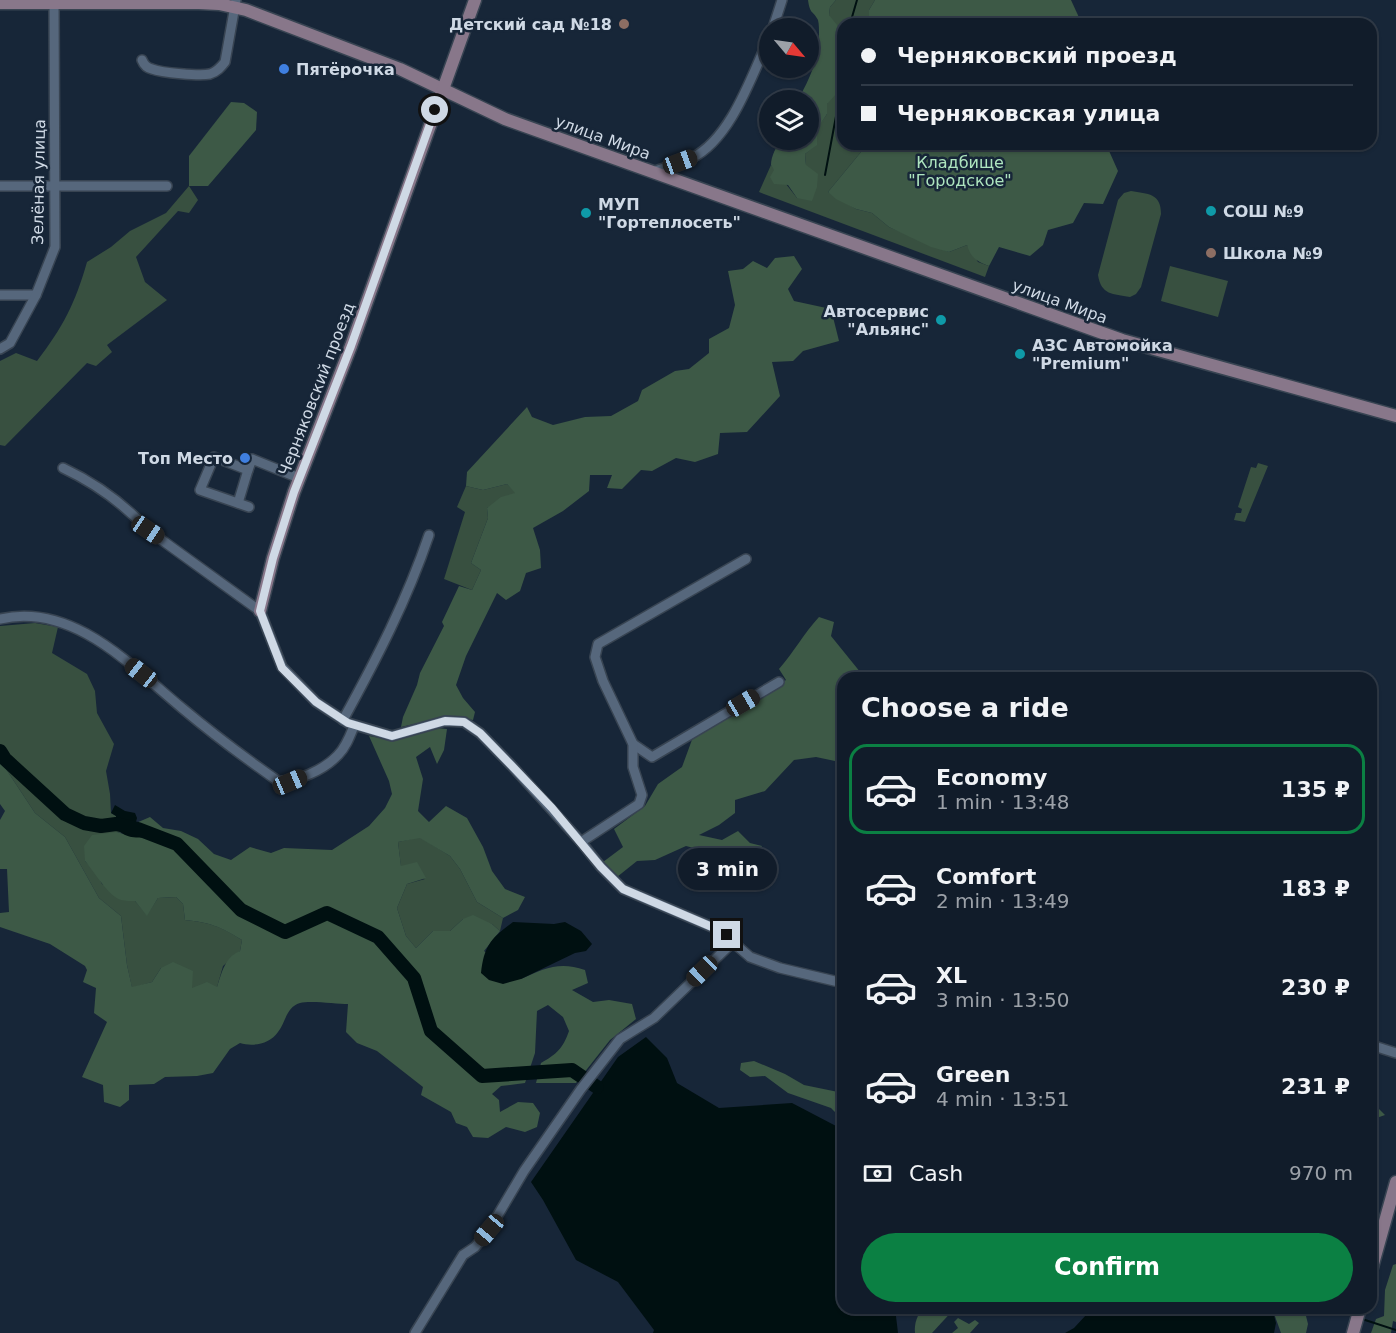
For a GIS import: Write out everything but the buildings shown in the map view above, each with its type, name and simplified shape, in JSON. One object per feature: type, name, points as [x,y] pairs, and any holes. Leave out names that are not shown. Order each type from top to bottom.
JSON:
[{"type":"main road","name":"Черняковский проезд","points":[[260,611],[273,558],[299,478],[351,346],[475,0]]},
{"type":"main road","name":"улица Мира","points":[[0,3],[235,3],[400,69],[505,119],[1122,340],[1396,416]]},
{"type":"main road","points":[[1377,1250],[1396,1182]]},
{"type":"main road","points":[[1353,1333],[1358,1314]]},
{"type":"street","points":[[776,18],[782,0]]},
{"type":"street","name":"Зелёная улица","points":[[0,349],[10,343],[36,295],[55,247],[54,2]]},
{"type":"street","points":[[142,60],[145,66],[165,72],[212,74],[225,62],[235,3]]},
{"type":"street","points":[[653,172],[692,158],[710,146],[725,128],[759,59]]},
{"type":"street","points":[[0,186],[167,186]]},
{"type":"street","points":[[0,295],[36,295]]},
{"type":"street","points":[[248,470],[214,457],[200,490],[249,507]]},
{"type":"street","points":[[238,503],[252,459],[299,478]]},
{"type":"street","points":[[63,468],[81,476],[105,492],[133,514],[148,530],[260,611],[282,668],[316,702],[343,720],[354,726],[392,736],[445,721],[464,722],[480,733],[623,889],[719,930],[750,957],[780,968],[837,982]]},
{"type":"street","points":[[343,720],[367,677],[410,587],[429,535]]},
{"type":"street","points":[[581,842],[639,804],[642,795],[633,766],[633,744],[594,657],[598,644],[746,559]]},
{"type":"street","points":[[0,618],[32,615],[63,622],[98,640],[183,709],[278,781],[290,782],[319,769],[338,756],[354,726]]},
{"type":"street","points":[[633,744],[652,756],[779,682]]},
{"type":"street","points":[[415,1333],[463,1255],[475,1247],[489,1230],[519,1179],[581,1089],[620,1039],[654,1018],[734,941]]},
{"type":"street","points":[[1377,1047],[1396,1053]]},
{"type":"green space","points":[[808,0],[836,0],[830,7],[829,15],[837,25],[837,93],[827,104],[827,114],[819,126],[819,90],[803,90],[809,78],[819,78],[819,18],[811,10]]},
{"type":"green space","points":[[836,0],[875,0],[869,10],[869,18],[837,18],[837,43],[829,15],[830,7]]},
{"type":"green space","points":[[875,0],[1071,0],[1079,18],[869,18],[869,10]]},
{"type":"green space","points":[[837,58],[837,150],[862,150],[828,192],[856,209],[872,213],[889,227],[949,252],[967,245],[978,262],[989,266],[985,277],[759,192],[771,165],[797,198],[806,165],[805,154],[810,150],[819,150],[819,125],[827,114]]},
{"type":"green space","points":[[231,102],[244,103],[257,112],[256,130],[208,186],[189,186],[189,156]]},
{"type":"green space","points":[[775,150],[810,150],[805,154],[806,165],[818,174],[817,187],[812,201],[797,198],[788,185],[774,184],[770,177],[774,170],[771,165]]},
{"type":"green space","name":"Кладбище \"Городское\"","points":[[862,150],[1109,150],[1118,171],[1103,204],[1084,203],[1073,223],[1048,230],[1043,245],[1030,256],[999,247],[989,266],[975,258],[967,245],[949,252],[931,247],[889,227],[872,213],[856,209],[836,199],[828,192]]},
{"type":"green space","points":[[189,186],[198,200],[189,213],[178,211],[136,257],[145,282],[167,300],[107,345],[112,352],[96,366],[87,363],[5,446],[0,445],[0,361],[16,353],[37,361],[67,314],[87,262],[111,247],[130,231],[166,213]]},
{"type":"green space","points":[[1131,191],[1156,198],[1161,214],[1141,287],[1136,294],[1130,297],[1105,290],[1098,275],[1118,200],[1124,193]]},
{"type":"green space","points":[[794,256],[802,269],[788,289],[794,301],[831,309],[839,341],[803,351],[793,361],[772,362],[780,396],[747,432],[720,433],[718,454],[695,462],[676,458],[652,471],[641,470],[622,489],[607,488],[612,475],[590,475],[589,491],[563,511],[533,528],[540,550],[541,568],[526,573],[520,591],[506,600],[497,593],[466,656],[456,685],[475,712],[473,720],[449,716],[401,727],[420,673],[444,626],[442,622],[459,586],[472,590],[481,570],[471,563],[488,518],[487,508],[501,497],[515,493],[507,484],[483,490],[466,486],[467,472],[527,407],[532,417],[553,425],[585,417],[611,416],[638,401],[642,390],[675,371],[689,369],[709,353],[709,339],[729,328],[735,305],[728,271],[743,269],[753,261],[767,268],[775,258]]},
{"type":"green space","points":[[1170,266],[1228,281],[1218,317],[1161,301]]},
{"type":"green space","points":[[1258,463],[1268,466],[1245,522],[1234,520],[1236,513],[1241,513],[1242,509],[1238,507],[1251,467],[1256,468]]},
{"type":"green space","points":[[507,484],[516,493],[487,508],[488,518],[471,563],[481,570],[472,590],[444,579],[465,512],[457,507],[466,486],[483,490]]},
{"type":"green space","points":[[819,617],[834,622],[831,636],[860,672],[837,672],[837,761],[816,757],[794,760],[765,791],[735,800],[735,813],[719,825],[699,835],[722,840],[738,831],[750,843],[762,846],[755,859],[736,859],[686,846],[655,860],[637,861],[617,877],[603,862],[623,847],[614,829],[645,806],[658,784],[682,767],[693,737],[786,680],[779,669]]},
{"type":"green space","points":[[35,623],[58,627],[52,653],[87,674],[95,691],[97,713],[114,744],[106,771],[111,813],[116,816],[117,827],[121,833],[117,832],[85,861],[96,872],[102,884],[135,901],[147,915],[158,898],[176,897],[183,904],[185,920],[215,926],[242,940],[240,951],[223,966],[217,987],[192,989],[161,968],[152,982],[132,988],[121,916],[99,898],[65,837],[35,813],[0,760],[0,626]]},
{"type":"green space","points":[[437,728],[447,729],[444,750],[437,764],[430,747],[416,757],[423,779],[418,811],[429,822],[446,806],[467,818],[483,847],[492,871],[505,889],[525,897],[518,910],[503,918],[477,902],[460,869],[450,856],[420,838],[398,842],[401,866],[417,862],[426,878],[407,884],[397,908],[406,936],[416,948],[433,931],[450,931],[463,919],[473,915],[492,924],[500,931],[484,951],[521,979],[552,967],[568,966],[585,970],[588,983],[572,990],[593,1002],[609,1000],[632,1004],[636,1019],[610,1040],[576,1083],[536,1083],[541,1063],[559,1050],[569,1031],[563,1017],[548,1005],[537,1011],[535,1053],[525,1083],[501,1086],[492,1094],[499,1100],[500,1112],[518,1102],[533,1103],[540,1113],[537,1127],[525,1132],[506,1127],[488,1138],[473,1137],[467,1127],[456,1123],[451,1112],[421,1095],[423,1087],[377,1051],[357,1043],[346,1032],[348,1004],[304,1002],[295,1005],[275,1036],[261,1044],[240,1043],[230,1049],[213,1073],[165,1077],[154,1084],[129,1085],[129,1100],[120,1107],[104,1102],[103,1085],[82,1077],[107,1022],[94,1013],[96,988],[83,982],[87,970],[85,966],[50,944],[0,927],[0,913],[9,912],[7,869],[0,869],[0,820],[5,811],[0,804],[0,760],[35,813],[65,837],[99,898],[121,916],[132,987],[152,982],[161,968],[173,962],[193,971],[192,988],[207,982],[217,987],[227,961],[240,951],[242,940],[215,926],[185,920],[183,904],[176,897],[158,898],[147,916],[135,901],[116,898],[106,889],[85,861],[84,846],[92,835],[117,832],[133,837],[136,823],[150,817],[163,828],[181,831],[198,839],[214,854],[231,860],[250,847],[271,853],[284,848],[332,850],[369,826],[385,808],[392,794],[389,781],[369,736],[392,740]]},
{"type":"green space","points":[[420,837],[450,856],[460,869],[477,902],[503,918],[500,931],[492,924],[463,919],[450,931],[433,931],[416,948],[406,936],[397,908],[407,884],[425,879],[401,867],[398,842]]},
{"type":"green space","points":[[754,1061],[804,1085],[837,1092],[837,1114],[831,1108],[788,1093],[765,1076],[750,1077],[740,1070],[741,1063]]},
{"type":"green space","points":[[1377,1107],[1385,1115],[1377,1118]]},
{"type":"green space","points":[[1396,1264],[1396,1322],[1393,1321],[1391,1333],[1371,1333],[1376,1319],[1384,1316],[1385,1290],[1393,1265]]},
{"type":"green space","points":[[919,1314],[949,1314],[932,1333],[915,1333],[916,1319]]},
{"type":"green space","points":[[1274,1314],[1316,1314],[1306,1316],[1308,1324],[1306,1333],[1281,1333]]},
{"type":"green space","points":[[958,1318],[969,1324],[975,1320],[979,1323],[970,1333],[952,1333],[958,1328],[954,1322]]},
{"type":"shaded area","points":[[115,805],[125,811],[135,813],[137,818],[134,830],[149,831],[150,836],[138,838],[121,833],[116,823],[116,816],[111,813]]},
{"type":"shaded area","points":[[513,922],[554,924],[565,922],[581,931],[592,944],[586,951],[575,953],[521,979],[503,984],[489,980],[481,973],[484,956],[494,938]]},
{"type":"shaded area","points":[[646,1037],[667,1058],[677,1083],[719,1108],[792,1103],[836,1126],[837,1314],[896,1314],[898,1333],[653,1333],[654,1330],[618,1282],[576,1260],[531,1182],[618,1057]]},
{"type":"shaded area","points":[[1087,1314],[1274,1314],[1276,1323],[1274,1333],[1065,1333],[1074,1328]]},
{"type":"waterway","points":[[852,18],[857,0]]},
{"type":"waterway","points":[[825,175],[837,111]]},
{"type":"waterway","points":[[0,751],[5,759],[65,814],[84,823],[101,826],[116,824],[138,829],[177,844],[241,910],[285,932],[327,913],[378,937],[414,978],[431,1031],[482,1076],[572,1070],[597,1087]]},
{"type":"waterway","points":[[1346,1314],[1353,1316]]},
{"type":"waterway","points":[[1362,1319],[1396,1330]]},
{"type":"place","name":"Детский сад №18","points":[[624,24]]},
{"type":"place","name":"Пятёрочка","points":[[284,69]]},
{"type":"place","name":"СОШ №9","points":[[1211,211]]},
{"type":"place","name":"МУП \"Гортеплосеть\"","points":[[586,213]]},
{"type":"place","name":"Школа №9","points":[[1211,253]]},
{"type":"place","name":"Автосервис \"Альянс\"","points":[[941,320]]},
{"type":"place","name":"АЗС Автомойка \"Premium\"","points":[[1020,354]]},
{"type":"place","name":"Топ Место","points":[[245,458]]},
{"type":"route","points":[[435,110],[351,346],[294,492],[273,558],[260,611],[282,668],[316,702],[348,723],[392,736],[445,721],[464,722],[480,733],[552,808],[601,867],[623,889],[671,908],[727,935]]}]
